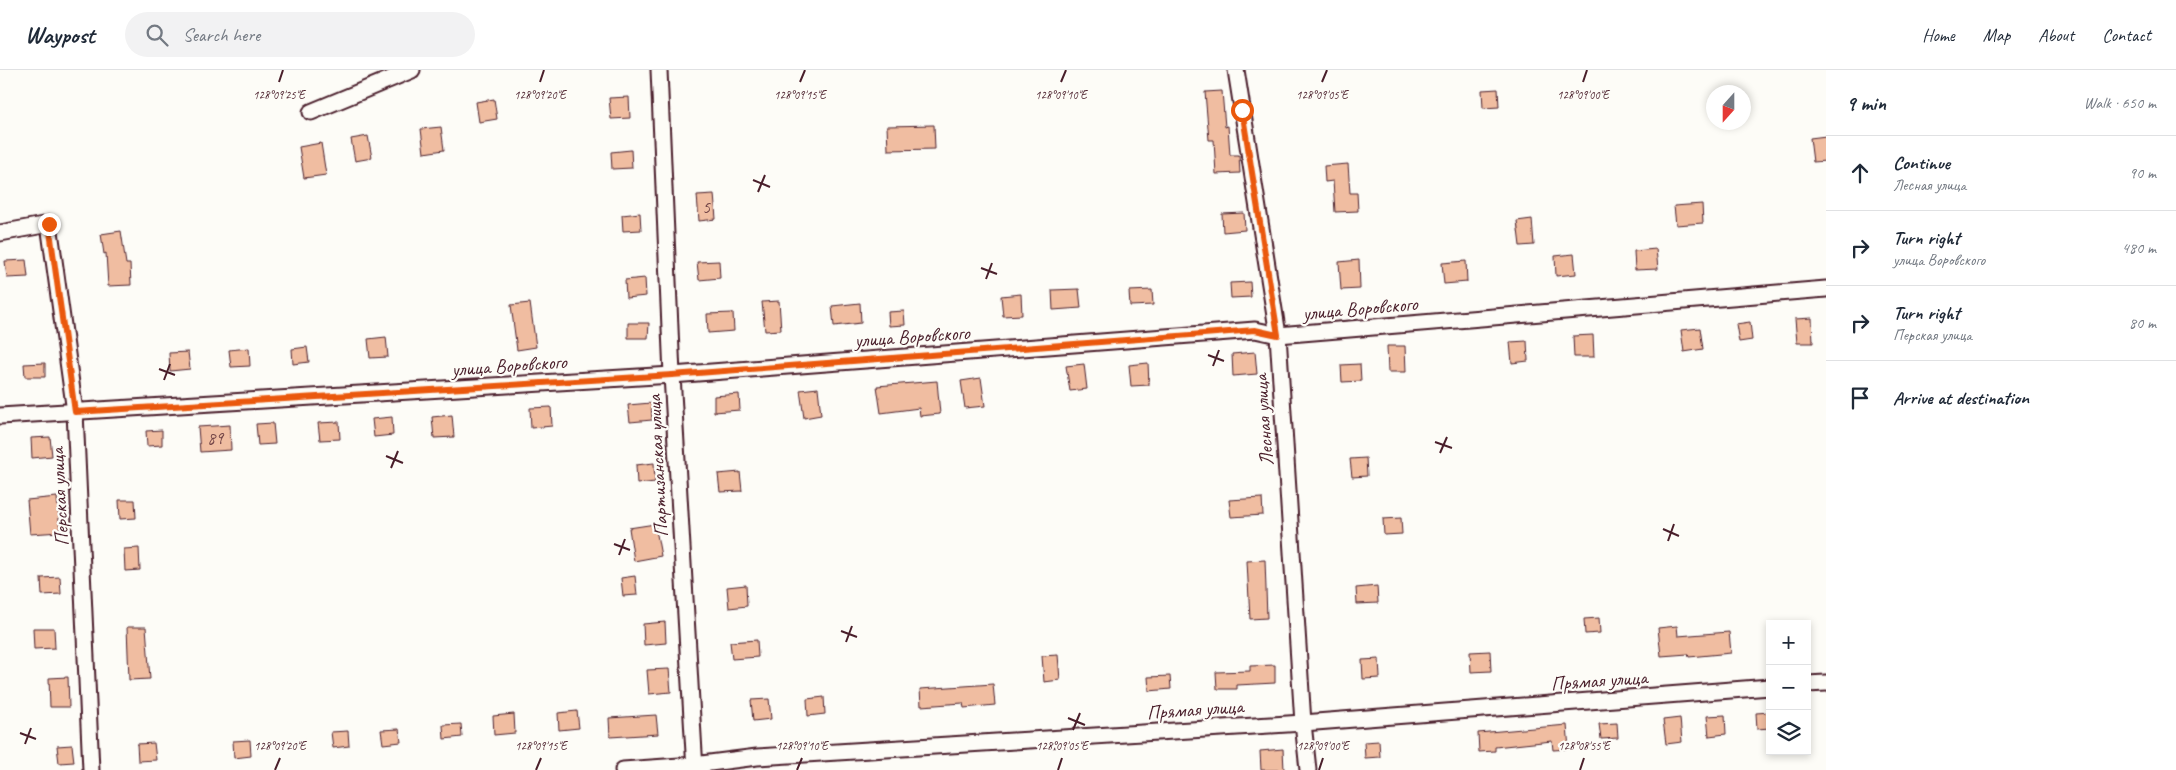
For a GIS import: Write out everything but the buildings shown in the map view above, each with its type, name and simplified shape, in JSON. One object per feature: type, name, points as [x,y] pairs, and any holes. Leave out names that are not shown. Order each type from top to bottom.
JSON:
[{"type":"street","points":[[311,112],[412,70]]},
{"type":"street","name":"Партизанская улица","points":[[659,70],[672,375],[694,768]]},
{"type":"street","name":"Лесная улица","points":[[1236,70],[1278,335],[1302,723],[1308,770]]},
{"type":"street","name":"Перская улица","points":[[0,232],[49,224],[75,412],[91,770]]},
{"type":"street","name":"улица Воровского","points":[[0,416],[672,375],[1255,330],[1278,335],[1826,289]]},
{"type":"street","points":[[1811,684],[1826,683]]},
{"type":"street","name":"Прямая улица","points":[[622,770],[694,768],[757,756],[1302,723],[1766,687]]},
{"type":"route","points":[[49,224],[75,412],[672,375],[1255,330],[1278,335],[1242,110]]}]
